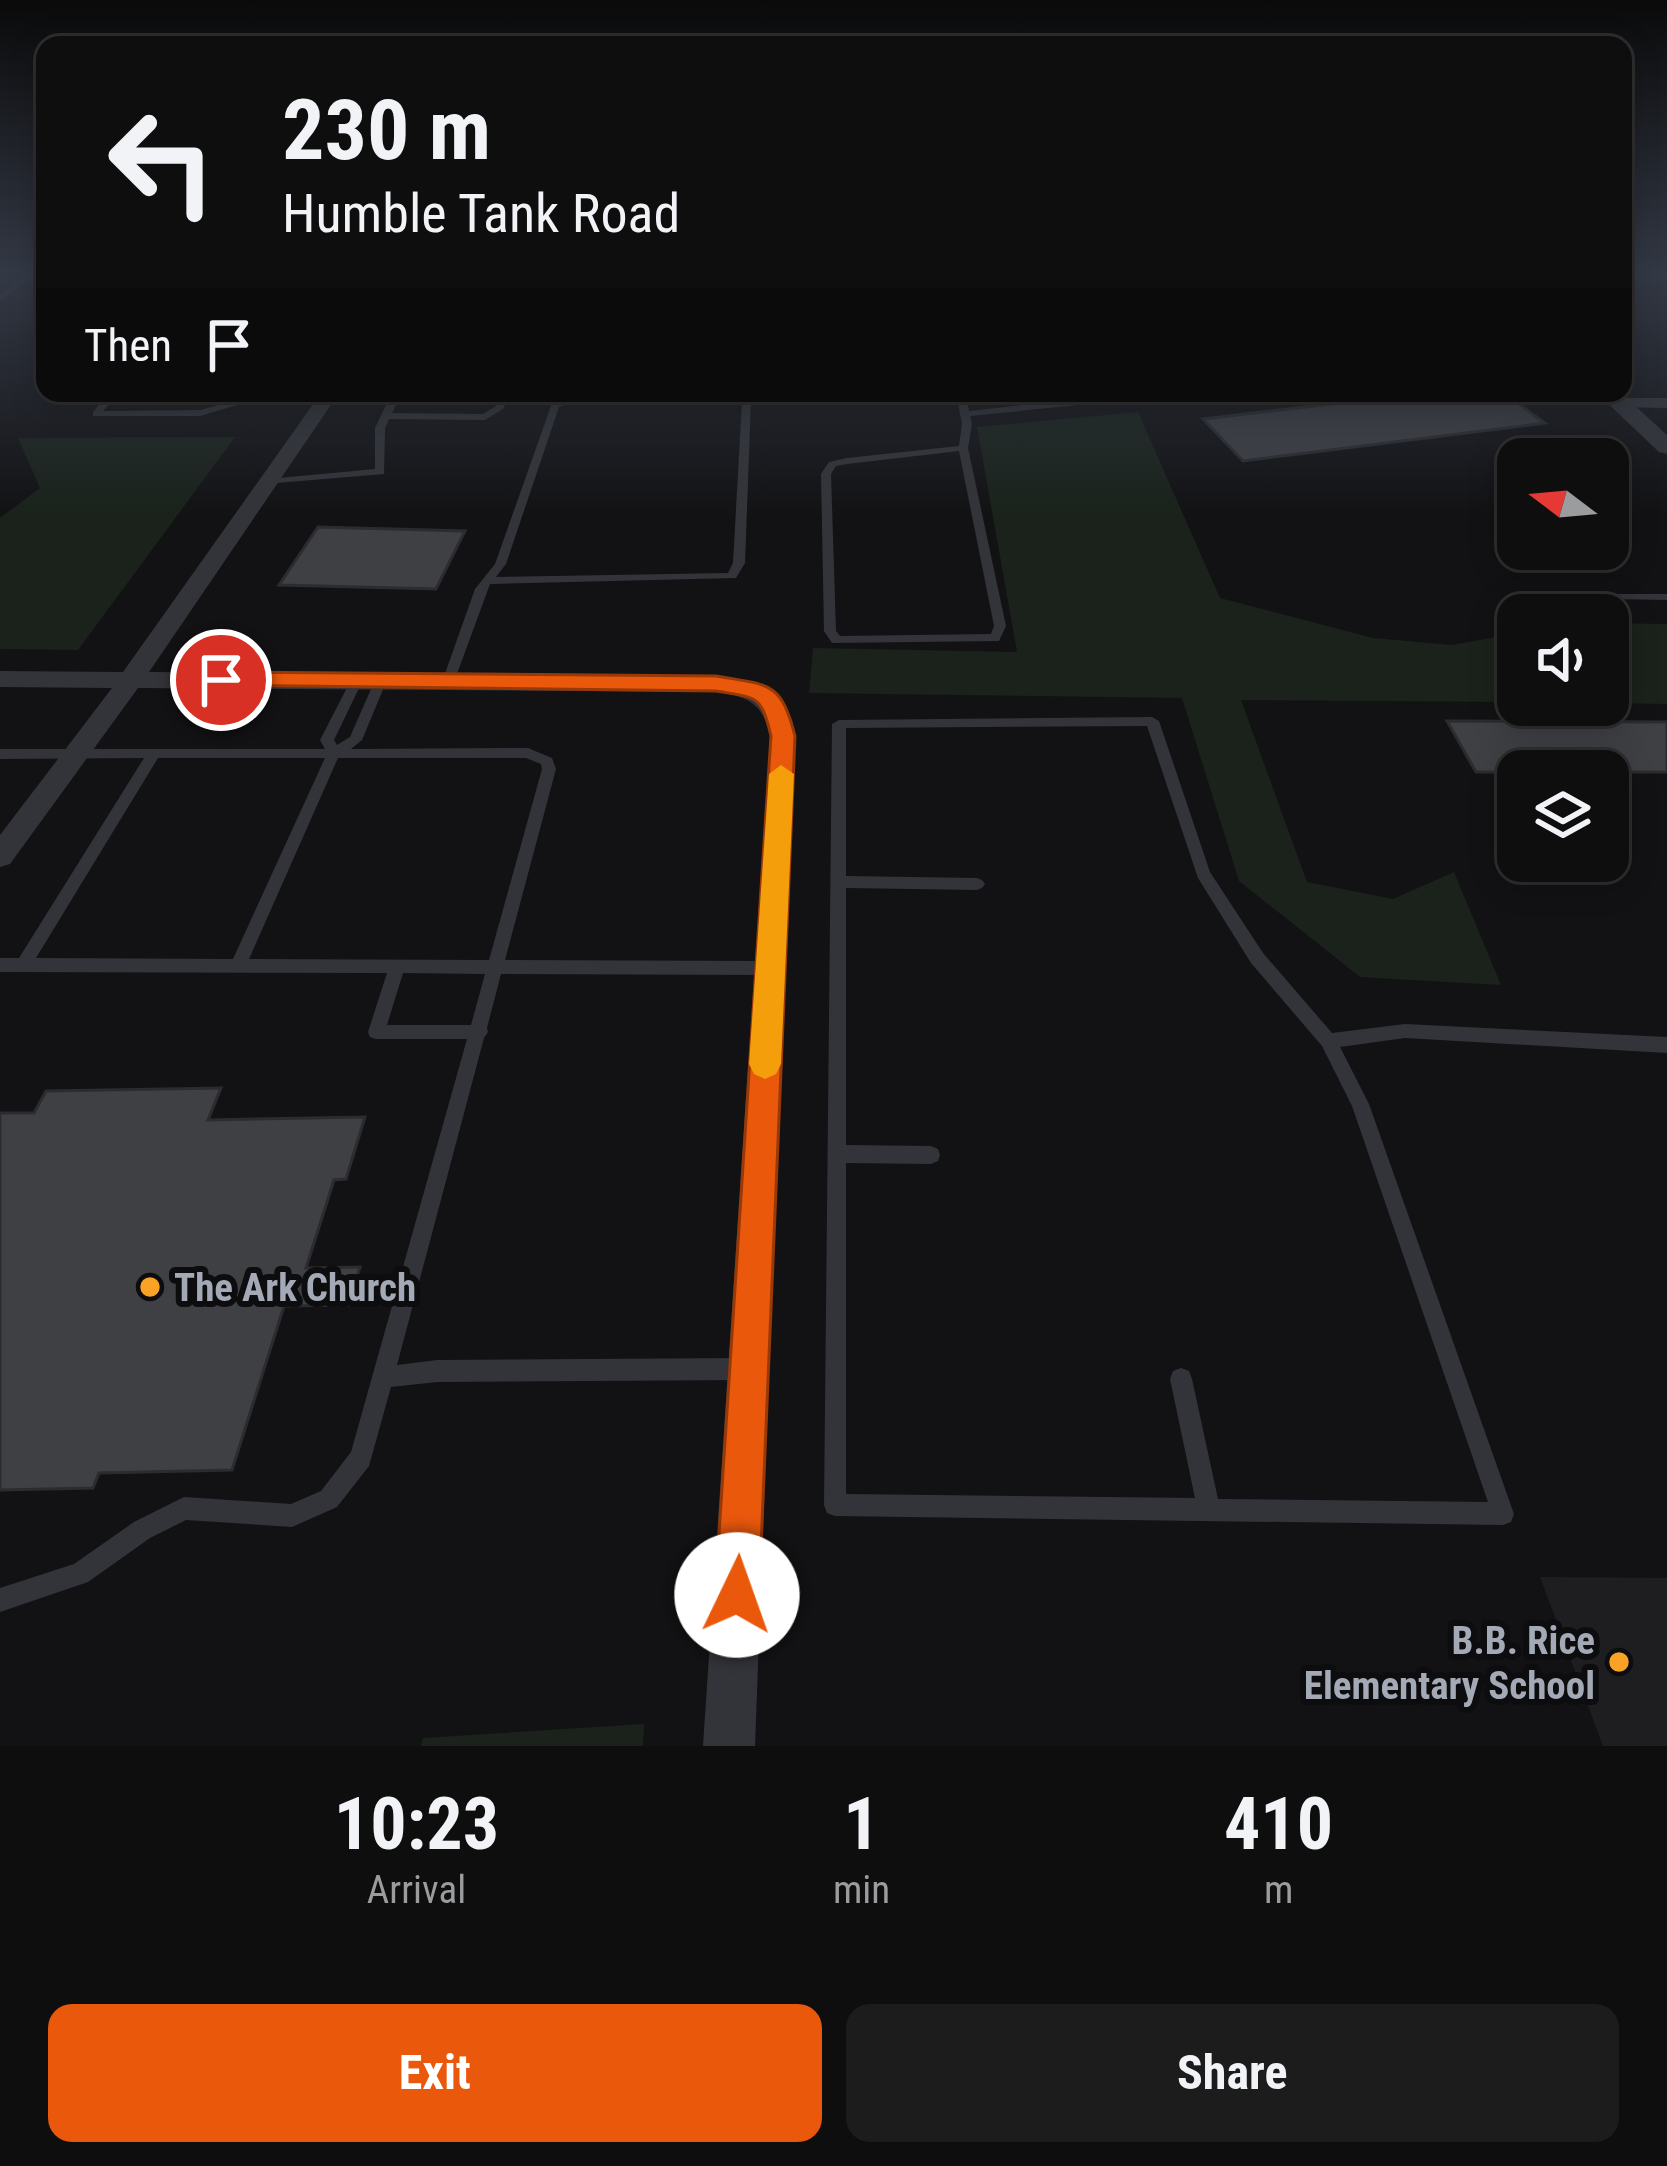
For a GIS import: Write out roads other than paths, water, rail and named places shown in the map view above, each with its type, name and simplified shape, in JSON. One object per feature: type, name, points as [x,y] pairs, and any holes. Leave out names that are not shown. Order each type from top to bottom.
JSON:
[{"type":"street","points":[[1632,400],[1667,403]]},
{"type":"street","points":[[0,856],[79,754],[324,402]]},
{"type":"street","points":[[1618,402],[1667,447]]},
{"type":"street","points":[[0,679],[716,684],[762,692],[775,702],[783,736],[729,1746]]},
{"type":"lane","points":[[106,402],[96,414],[200,413],[240,402]]},
{"type":"lane","points":[[268,482],[380,472],[380,428],[393,402]]},
{"type":"lane","points":[[386,416],[485,417],[502,402]]},
{"type":"lane","points":[[448,682],[487,581],[500,564],[559,402]]},
{"type":"lane","points":[[487,581],[731,576],[739,562],[747,402]]},
{"type":"lane","points":[[963,402],[968,439],[963,448],[1000,626],[994,638],[836,640],[830,631],[826,496],[826,474],[832,464],[963,448]]},
{"type":"lane","points":[[966,414],[1033,402]]},
{"type":"lane","points":[[1629,597],[1667,597]]},
{"type":"lane","points":[[334,753],[327,740],[369,680]]},
{"type":"lane","points":[[238,966],[334,753],[355,740],[369,680]]},
{"type":"lane","points":[[1152,721],[1203,874],[1257,958],[1328,1042],[1360,1104],[1503,1514],[835,1505],[839,724],[1152,721]]},
{"type":"lane","points":[[0,754],[527,753],[548,760],[499,967],[361,1458],[329,1498],[292,1516],[184,1508],[142,1530],[80,1574],[0,1600]]},
{"type":"lane","points":[[23,965],[154,754]]},
{"type":"lane","points":[[840,882],[977,884]]},
{"type":"lane","points":[[0,965],[770,968]]},
{"type":"lane","points":[[397,967],[376,1032],[480,1032]]},
{"type":"lane","points":[[1328,1042],[1405,1031],[1667,1045]]},
{"type":"lane","points":[[839,1154],[931,1155]]},
{"type":"lane","points":[[382,1378],[437,1371],[749,1369]]},
{"type":"lane","points":[[1181,1379],[1209,1511]]},
{"type":"place","name":"The Ark Church","points":[[150,1287]]},
{"type":"place","name":"B.B. Rice Elementary School","points":[[1619,1662]]}]
